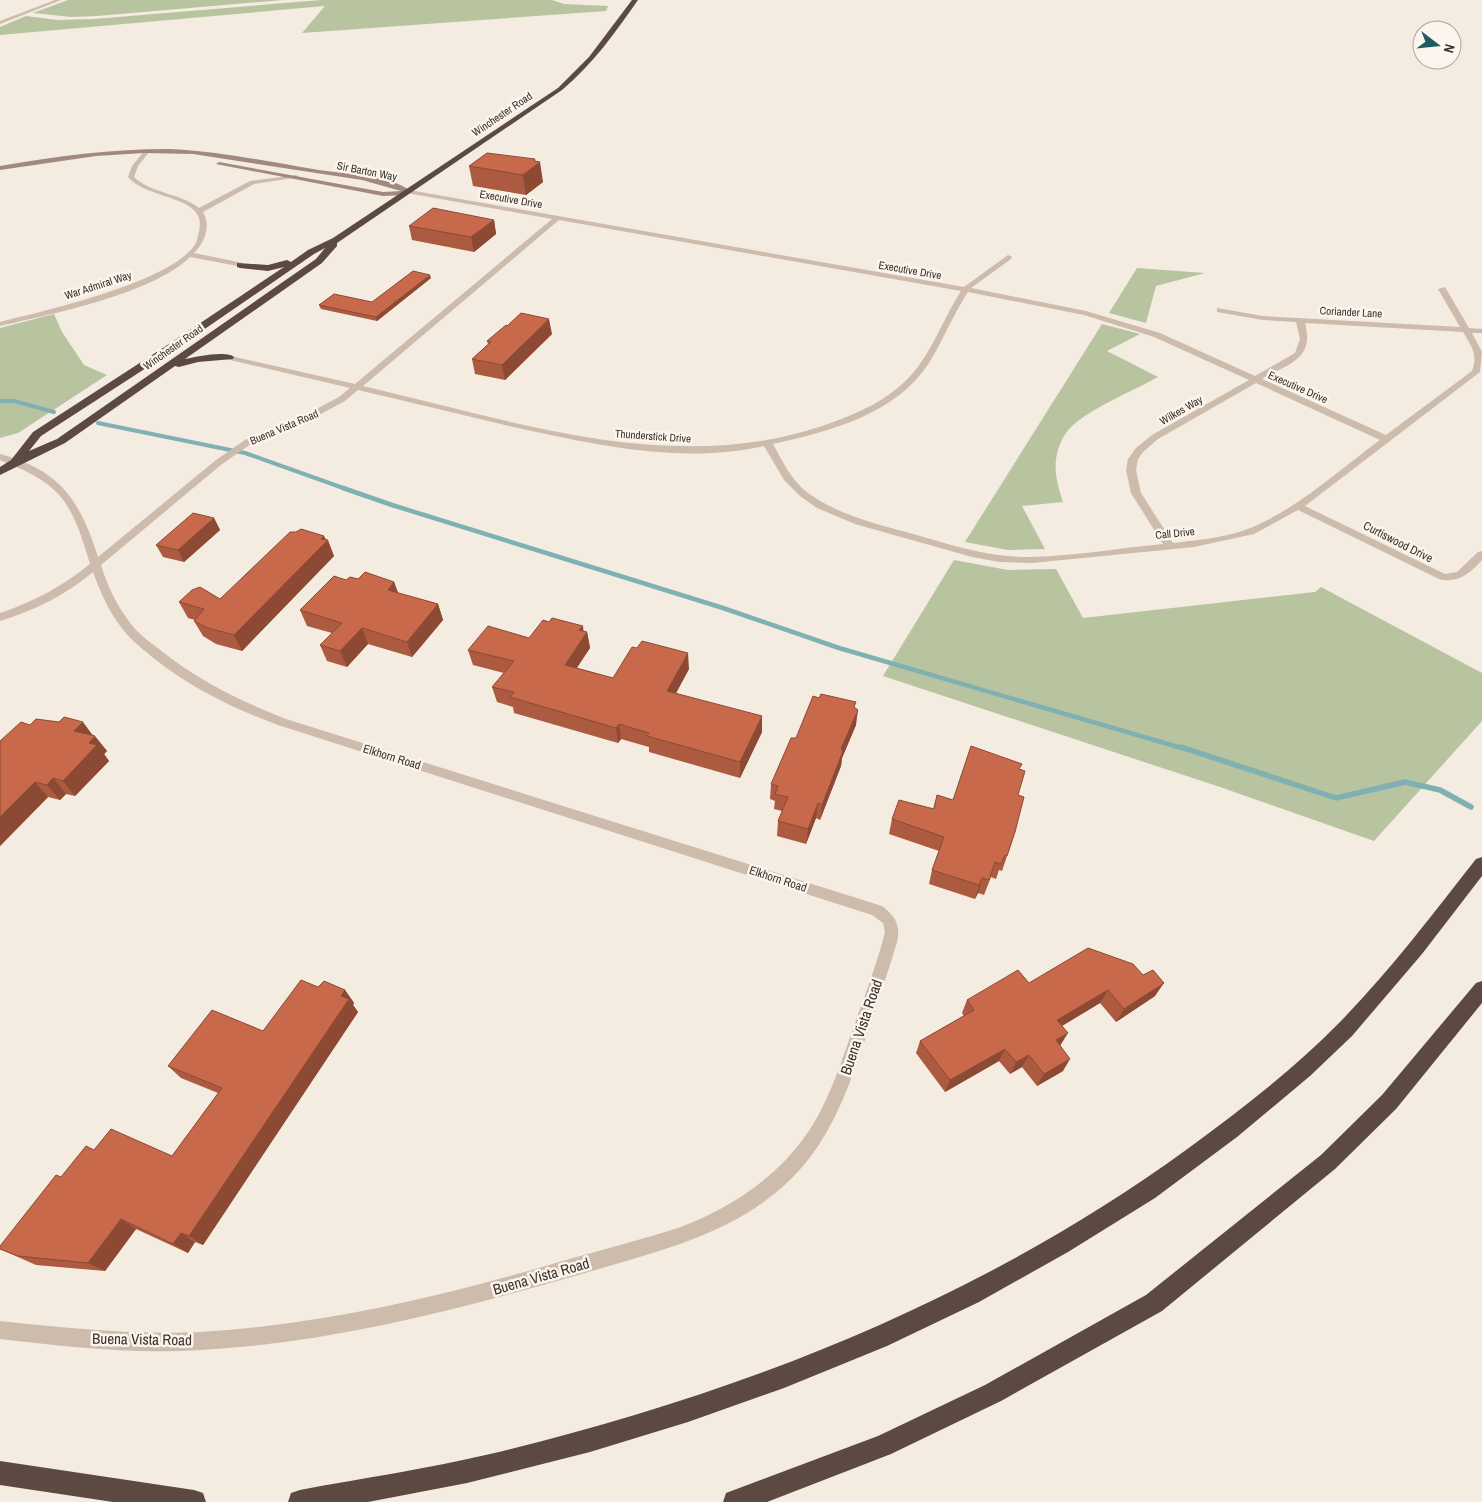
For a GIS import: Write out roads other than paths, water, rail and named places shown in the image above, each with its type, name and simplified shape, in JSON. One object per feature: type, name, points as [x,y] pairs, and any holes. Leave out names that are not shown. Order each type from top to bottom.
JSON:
[{"type":"highway","name":"Winchester Road","points":[[15,462],[37,434],[311,252],[336,240],[409,192],[572,80],[596,54],[635,0]]},
{"type":"highway","name":"Winchester Road","points":[[0,472],[15,462],[61,441],[319,261],[336,240]]},
{"type":"highway","points":[[237,267],[276,267],[311,252]]},
{"type":"highway","points":[[237,267],[255,276],[256,286],[249,294]]},
{"type":"highway","points":[[220,330],[216,346],[229,357]]},
{"type":"highway","points":[[162,370],[198,359],[229,357]]},
{"type":"highway","points":[[300,1502],[488,1467],[664,1419],[798,1370],[918,1321],[1034,1261],[1124,1206],[1204,1150],[1272,1096],[1344,1030],[1410,956],[1482,864]]},
{"type":"highway","points":[[735,1502],[891,1442],[993,1393],[1154,1303],[1328,1162],[1389,1102],[1482,989]]},
{"type":"highway","points":[[0,1473],[194,1502]]},
{"type":"main road","name":"Sir Barton Way","points":[[0,174],[58,164],[193,152],[242,158],[396,186],[409,192]]},
{"type":"main road","name":"Sir Barton Way","points":[[0,168],[74,156],[144,155],[184,160]]},
{"type":"main road","name":"Sir Barton Way","points":[[210,162],[383,194],[409,192]]},
{"type":"street","points":[[0,23],[59,0]]},
{"type":"street","points":[[144,155],[132,172],[132,180],[171,195],[199,211],[252,182],[296,177]]},
{"type":"street","points":[[252,182],[253,170]]},
{"type":"street","name":"Executive Drive","points":[[409,192],[1057,306],[1130,326],[1181,345],[1386,439]]},
{"type":"street","name":"War Admiral Way","points":[[0,324],[80,304],[132,288],[150,279],[187,256],[199,245],[205,232],[199,211]]},
{"type":"street","name":"Buena Vista Road","points":[[0,617],[30,607],[78,579],[227,456],[248,442],[324,410],[356,387],[558,219]]},
{"type":"street","points":[[187,256],[237,267]]},
{"type":"street","name":"Thunderstick Drive","points":[[229,357],[570,437],[635,448],[700,450],[768,444],[829,427],[860,414],[890,398],[911,380],[925,363],[965,291],[1008,257]]},
{"type":"street","name":"Call Drive","points":[[768,444],[787,478],[803,494],[821,506],[859,522],[948,548],[1000,559],[1032,560],[1214,541],[1250,532],[1298,506],[1476,372],[1480,360],[1474,341],[1442,289]]},
{"type":"street","name":"Coriander Lane","points":[[1220,310],[1244,316],[1300,321],[1482,331]]},
{"type":"street","name":"Wilkes Way","points":[[1170,546],[1138,496],[1132,482],[1131,469],[1133,458],[1142,447],[1155,438],[1298,356],[1305,340],[1300,321]]},
{"type":"street","name":"Elkhorn Road","points":[[0,457],[49,478],[69,498],[82,521],[95,564],[113,606],[136,636],[174,669],[209,692],[241,707],[300,728],[877,910],[889,920]]},
{"type":"street","name":"Curtiswood Drive","points":[[1298,506],[1443,577],[1455,578],[1461,575],[1482,554]]},
{"type":"street","name":"Buena Vista Road","points":[[0,1330],[60,1337],[150,1342],[227,1339],[338,1324],[513,1285],[649,1245],[709,1224],[752,1200],[786,1172],[812,1141],[830,1113],[890,942],[892,932],[889,920]]},
{"type":"waterway","points":[[0,401],[14,401],[54,412]]},
{"type":"waterway","points":[[98,423],[245,453],[346,489]]},
{"type":"waterway","points":[[343,488],[723,608],[839,648],[1185,749]]},
{"type":"waterway","points":[[1181,747],[1336,798],[1405,782],[1440,790],[1471,807]]}]
